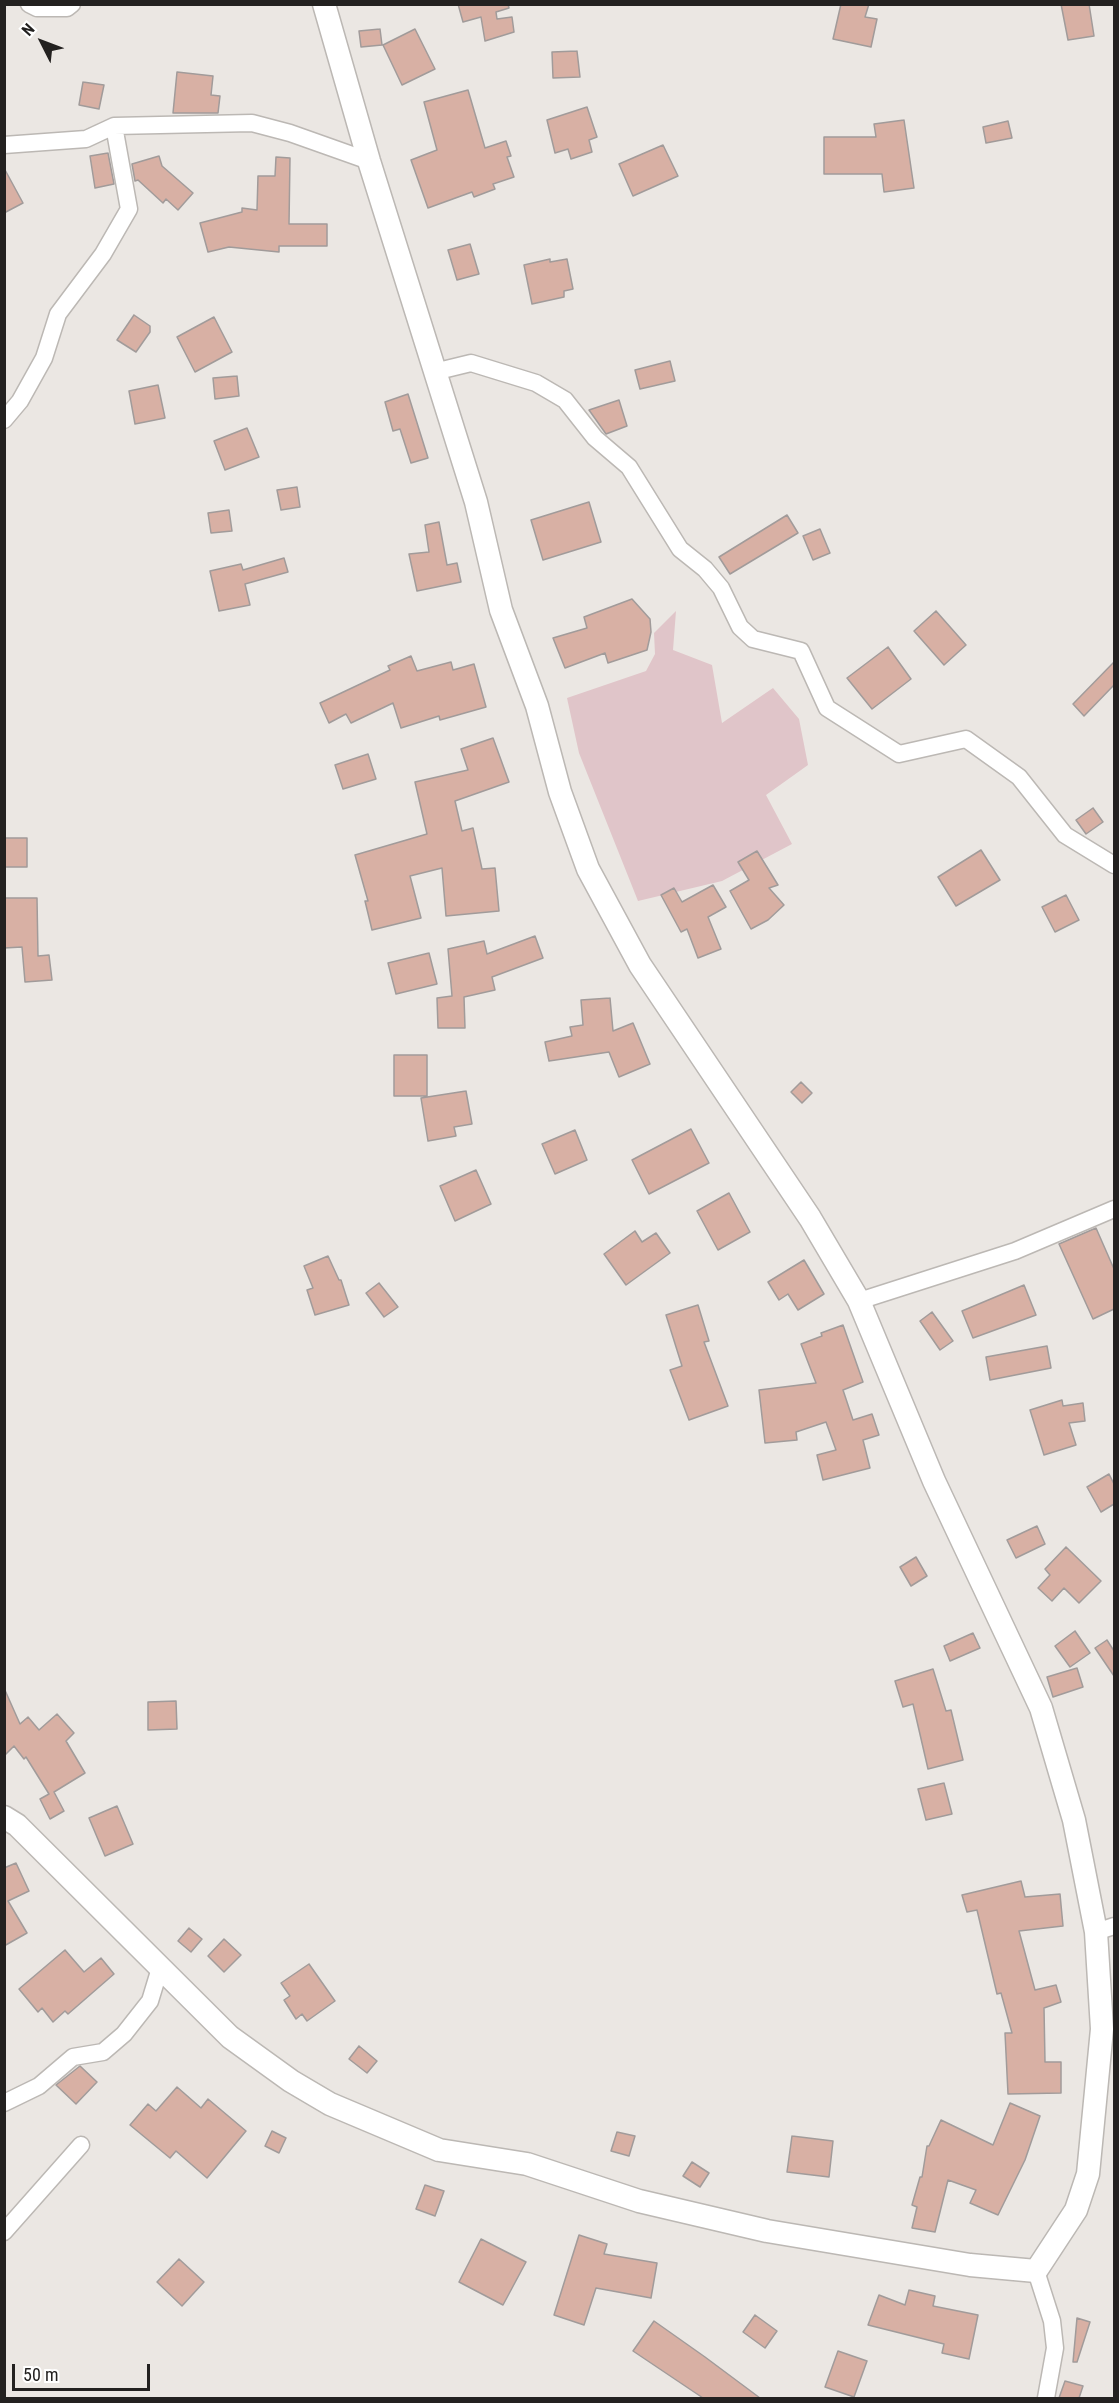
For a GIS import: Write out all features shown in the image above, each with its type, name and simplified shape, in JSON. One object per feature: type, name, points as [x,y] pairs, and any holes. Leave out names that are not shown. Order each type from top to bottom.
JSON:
[{"type":"main road","points":[[4,1817],[17,1825],[230,2037],[291,2081],[330,2104],[439,2150],[527,2163],[639,2202],[766,2231],[970,2265],[1036,2271],[1076,2210],[1088,2174],[1102,2029],[1105,1929],[1041,1708],[934,1481],[860,1301],[810,1218],[640,964],[588,868],[560,792],[537,706],[501,610],[476,502],[369,161],[324,4]]},
{"type":"street","points":[[29,4],[37,8],[67,8],[72,4]]},
{"type":"street","points":[[4,145],[86,139],[114,126],[252,123],[290,133],[369,161]]},
{"type":"street","points":[[4,420],[20,400],[44,358],[58,314],[103,254],[129,209],[114,126]]},
{"type":"street","points":[[434,372],[471,363],[536,383],[565,400],[595,438],[628,466],[680,549],[705,568],[721,588],[740,627],[753,639],[801,651],[827,708],[899,754],[966,740],[1018,777],[1065,835],[1114,864]]},
{"type":"street","points":[[860,1301],[1015,1251],[1114,1209]]},
{"type":"street","points":[[4,2103],[39,2086],[73,2057],[103,2052],[124,2034],[150,2001],[160,1968]]},
{"type":"street","points":[[4,2232],[81,2145]]},
{"type":"street","points":[[1036,2271],[1052,2321],[1055,2348],[1046,2398]]},
{"type":"shaded area","points":[[676,611],[673,650],[712,665],[722,723],[773,688],[799,719],[808,765],[766,795],[792,844],[722,881],[638,901],[579,753],[567,698],[646,671],[655,654],[654,633]]},
{"type":"building","points":[[458,4],[508,4],[509,8],[496,12],[497,19],[512,17],[514,32],[485,41],[481,17],[463,22]]},
{"type":"building","points":[[841,4],[869,4],[865,17],[877,19],[871,47],[833,39]]},
{"type":"building","points":[[1061,4],[1089,4],[1094,36],[1068,40]]},
{"type":"building","points":[[380,29],[382,45],[361,47],[359,31]]},
{"type":"building","points":[[415,29],[435,69],[402,85],[383,45]]},
{"type":"building","points":[[577,51],[580,77],[553,78],[552,52]]},
{"type":"building","points":[[177,72],[213,76],[211,95],[220,96],[218,113],[173,113]]},
{"type":"building","points":[[83,82],[104,85],[99,109],[79,105]]},
{"type":"building","points":[[468,90],[485,148],[506,141],[511,156],[507,157],[514,177],[493,184],[495,189],[474,197],[472,192],[428,208],[411,160],[437,150],[424,102]]},
{"type":"building","points":[[587,107],[597,137],[589,140],[592,152],[571,159],[568,149],[555,153],[547,120]]},
{"type":"building","points":[[904,120],[914,188],[884,192],[882,174],[824,174],[824,137],[876,137],[874,124]]},
{"type":"building","points":[[1008,121],[1012,138],[986,143],[983,127]]},
{"type":"building","points":[[663,145],[678,176],[633,196],[619,164]]},
{"type":"building","points":[[108,153],[114,184],[95,188],[90,156]]},
{"type":"building","points":[[159,156],[162,166],[193,193],[178,210],[166,199],[163,203],[138,180],[135,181],[132,164]]},
{"type":"building","points":[[276,157],[290,158],[289,224],[327,224],[327,246],[279,246],[279,252],[229,247],[208,252],[200,223],[242,212],[242,208],[257,210],[258,176],[275,176]]},
{"type":"building","points":[[4,168],[23,203],[4,213]]},
{"type":"building","points":[[470,244],[479,274],[457,280],[448,250]]},
{"type":"building","points":[[550,259],[550,262],[567,259],[573,289],[564,291],[564,297],[532,304],[524,265]]},
{"type":"building","points":[[134,315],[150,326],[150,332],[136,352],[117,340]]},
{"type":"building","points":[[214,317],[232,352],[195,372],[177,337]]},
{"type":"building","points":[[670,361],[675,381],[640,389],[635,370]]},
{"type":"building","points":[[237,376],[239,396],[215,399],[213,378]]},
{"type":"building","points":[[158,385],[165,418],[135,424],[129,391]]},
{"type":"building","points":[[408,394],[428,458],[411,463],[400,429],[393,431],[385,402]]},
{"type":"building","points":[[619,400],[627,426],[606,434],[589,410]]},
{"type":"building","points":[[247,428],[259,457],[225,470],[214,441]]},
{"type":"building","points":[[297,487],[300,507],[281,510],[277,490]]},
{"type":"building","points":[[589,502],[601,542],[543,560],[531,520]]},
{"type":"building","points":[[229,510],[232,531],[211,533],[208,513]]},
{"type":"building","points":[[787,515],[798,533],[730,574],[719,557]]},
{"type":"building","points":[[439,522],[447,565],[457,563],[461,582],[417,591],[409,554],[429,552],[425,525]]},
{"type":"building","points":[[820,529],[830,553],[813,560],[803,536]]},
{"type":"building","points":[[284,558],[288,572],[245,584],[250,605],[219,611],[210,571],[241,564],[243,570]]},
{"type":"building","points":[[632,599],[650,619],[651,632],[647,650],[608,663],[605,653],[565,668],[553,638],[587,628],[584,617]]},
{"type":"building","points":[[936,611],[966,645],[944,665],[914,631]]},
{"type":"building","points":[[888,647],[911,679],[872,709],[847,678]]},
{"type":"building","points":[[411,656],[417,671],[451,662],[453,670],[474,664],[486,707],[440,720],[439,716],[401,728],[393,703],[351,723],[346,714],[329,723],[320,703],[390,670],[388,666]]},
{"type":"building","points":[[1114,662],[1114,685],[1084,716],[1073,704]]},
{"type":"building","points":[[493,738],[509,782],[455,801],[462,831],[473,828],[482,869],[495,868],[499,911],[446,916],[442,868],[410,876],[421,918],[372,930],[365,901],[368,901],[355,855],[427,834],[415,782],[468,770],[461,749]]},
{"type":"building","points":[[368,754],[376,779],[343,789],[335,765]]},
{"type":"building","points":[[1093,808],[1103,822],[1086,834],[1076,820]]},
{"type":"building","points":[[4,838],[27,838],[27,867],[4,867]]},
{"type":"building","points":[[981,850],[1000,880],[956,906],[938,877]]},
{"type":"building","points":[[757,851],[778,885],[769,888],[784,905],[768,920],[751,929],[730,891],[749,880],[738,862]]},
{"type":"building","points":[[713,885],[726,907],[708,917],[721,949],[698,958],[687,929],[681,932],[661,895],[674,888],[682,902]]},
{"type":"building","points":[[1066,895],[1079,920],[1055,932],[1042,907]]},
{"type":"building","points":[[4,898],[37,898],[38,956],[49,955],[52,980],[25,982],[22,947],[4,948]]},
{"type":"building","points":[[535,936],[543,958],[492,977],[495,990],[464,997],[465,1028],[438,1028],[437,998],[452,996],[448,949],[484,941],[487,954]]},
{"type":"building","points":[[429,953],[437,984],[396,994],[388,963]]},
{"type":"building","points":[[610,998],[613,1031],[633,1023],[650,1064],[619,1077],[609,1052],[549,1061],[545,1042],[572,1036],[570,1027],[583,1025],[581,1000]]},
{"type":"building","points":[[394,1055],[427,1055],[427,1096],[394,1096]]},
{"type":"building","points":[[801,1082],[812,1093],[802,1103],[791,1092]]},
{"type":"building","points":[[466,1091],[472,1124],[454,1127],[456,1136],[428,1141],[421,1098]]},
{"type":"building","points":[[691,1129],[709,1163],[649,1194],[632,1160]]},
{"type":"building","points":[[575,1130],[587,1160],[555,1174],[542,1144]]},
{"type":"building","points":[[476,1170],[491,1204],[455,1221],[440,1186]]},
{"type":"building","points":[[729,1193],[750,1232],[718,1250],[697,1211]]},
{"type":"building","points":[[1096,1228],[1114,1269],[1114,1309],[1093,1319],[1059,1244]]},
{"type":"building","points":[[635,1231],[642,1242],[656,1233],[670,1253],[626,1285],[604,1254]]},
{"type":"building","points":[[328,1256],[341,1280],[349,1305],[315,1315],[307,1290],[313,1288],[304,1266]]},
{"type":"building","points":[[804,1260],[824,1294],[798,1310],[788,1294],[779,1300],[768,1282]]},
{"type":"building","points":[[379,1283],[398,1307],[384,1317],[366,1293]]},
{"type":"building","points":[[1024,1285],[1036,1315],[973,1338],[962,1311]]},
{"type":"building","points":[[698,1305],[709,1341],[704,1342],[728,1406],[689,1420],[670,1370],[682,1366],[666,1315]]},
{"type":"building","points":[[932,1312],[953,1341],[940,1350],[920,1321]]},
{"type":"building","points":[[843,1325],[863,1382],[843,1390],[853,1420],[872,1414],[879,1435],[863,1440],[870,1468],[823,1480],[817,1455],[836,1450],[826,1422],[796,1432],[797,1440],[765,1443],[759,1390],[816,1383],[801,1344]]},
{"type":"building","points":[[1047,1346],[1051,1368],[990,1380],[986,1357]]},
{"type":"building","points":[[1062,1400],[1063,1406],[1083,1403],[1085,1421],[1069,1423],[1076,1445],[1044,1455],[1030,1410]]},
{"type":"building","points":[[1109,1474],[1114,1484],[1114,1504],[1101,1512],[1087,1487]]},
{"type":"building","points":[[1037,1526],[1045,1544],[1016,1558],[1007,1540]]},
{"type":"building","points":[[1066,1547],[1101,1581],[1079,1603],[1064,1588],[1052,1601],[1038,1588],[1050,1575],[1045,1569]]},
{"type":"building","points":[[916,1557],[927,1576],[911,1586],[900,1567]]},
{"type":"building","points":[[1075,1631],[1090,1653],[1070,1667],[1055,1646]]},
{"type":"building","points":[[973,1633],[980,1648],[950,1661],[944,1646]]},
{"type":"building","points":[[1107,1640],[1114,1651],[1114,1676],[1095,1648]]},
{"type":"building","points":[[1077,1668],[1083,1687],[1053,1697],[1047,1677]]},
{"type":"building","points":[[933,1669],[946,1711],[951,1710],[963,1760],[928,1769],[913,1704],[903,1707],[895,1681]]},
{"type":"building","points":[[4,1688],[20,1724],[28,1717],[39,1730],[57,1714],[74,1733],[66,1741],[85,1773],[54,1792],[64,1811],[50,1819],[40,1799],[49,1794],[26,1757],[24,1759],[14,1746],[4,1756]]},
{"type":"building","points":[[176,1701],[177,1729],[148,1730],[148,1702]]},
{"type":"building","points":[[944,1783],[952,1814],[926,1820],[918,1789]]},
{"type":"building","points":[[117,1806],[133,1844],[105,1856],[89,1818]]},
{"type":"building","points":[[16,1863],[29,1891],[8,1901],[27,1933],[4,1946],[4,1868]]},
{"type":"building","points":[[1021,1881],[1025,1897],[1060,1894],[1063,1926],[1019,1931],[1035,1990],[1056,1985],[1061,2002],[1044,2008],[1045,2062],[1061,2062],[1061,2093],[1008,2094],[1005,2033],[1012,2033],[1001,1993],[997,1994],[977,1910],[967,1912],[962,1895]]},
{"type":"building","points":[[189,1928],[202,1939],[191,1952],[178,1941]]},
{"type":"building","points":[[224,1939],[241,1955],[224,1972],[208,1956]]},
{"type":"building","points":[[65,1950],[84,1972],[101,1958],[114,1974],[68,2014],[65,2011],[53,2022],[42,2008],[38,2012],[19,1989]]},
{"type":"building","points":[[309,1964],[335,2001],[307,2021],[302,2014],[296,2019],[284,2000],[290,1996],[281,1983]]},
{"type":"building","points":[[359,2046],[377,2061],[367,2073],[349,2059]]},
{"type":"building","points":[[80,2066],[97,2082],[76,2104],[56,2085]]},
{"type":"building","points":[[177,2087],[201,2108],[208,2099],[246,2131],[207,2178],[176,2151],[170,2158],[130,2125],[148,2104],[156,2111]]},
{"type":"building","points":[[1010,2103],[1040,2116],[1025,2160],[998,2215],[970,2203],[976,2190],[948,2180],[935,2232],[912,2228],[917,2207],[912,2205],[920,2177],[922,2177],[927,2146],[941,2120],[993,2145]]},
{"type":"building","points":[[272,2131],[286,2138],[279,2153],[265,2146]]},
{"type":"building","points":[[617,2132],[635,2136],[629,2156],[611,2151]]},
{"type":"building","points":[[792,2136],[833,2141],[829,2177],[787,2172]]},
{"type":"building","points":[[692,2162],[709,2173],[700,2187],[683,2176]]},
{"type":"building","points":[[425,2185],[444,2191],[435,2216],[416,2209]]},
{"type":"building","points":[[579,2235],[607,2244],[604,2254],[657,2263],[651,2298],[596,2288],[584,2325],[554,2315]]},
{"type":"building","points":[[481,2239],[526,2262],[503,2305],[459,2282]]},
{"type":"building","points":[[179,2259],[204,2282],[182,2306],[157,2282]]},
{"type":"building","points":[[909,2290],[935,2296],[933,2306],[978,2315],[969,2359],[942,2353],[944,2344],[868,2325],[879,2295],[905,2305]]},
{"type":"building","points":[[755,2315],[777,2331],[765,2348],[743,2332]]},
{"type":"building","points":[[1077,2318],[1090,2322],[1077,2362],[1073,2362]]},
{"type":"building","points":[[654,2321],[760,2398],[703,2398],[633,2351]]},
{"type":"building","points":[[838,2351],[867,2361],[854,2397],[825,2387]]},
{"type":"building","points":[[1065,2381],[1083,2386],[1079,2398],[1059,2398]]}]
